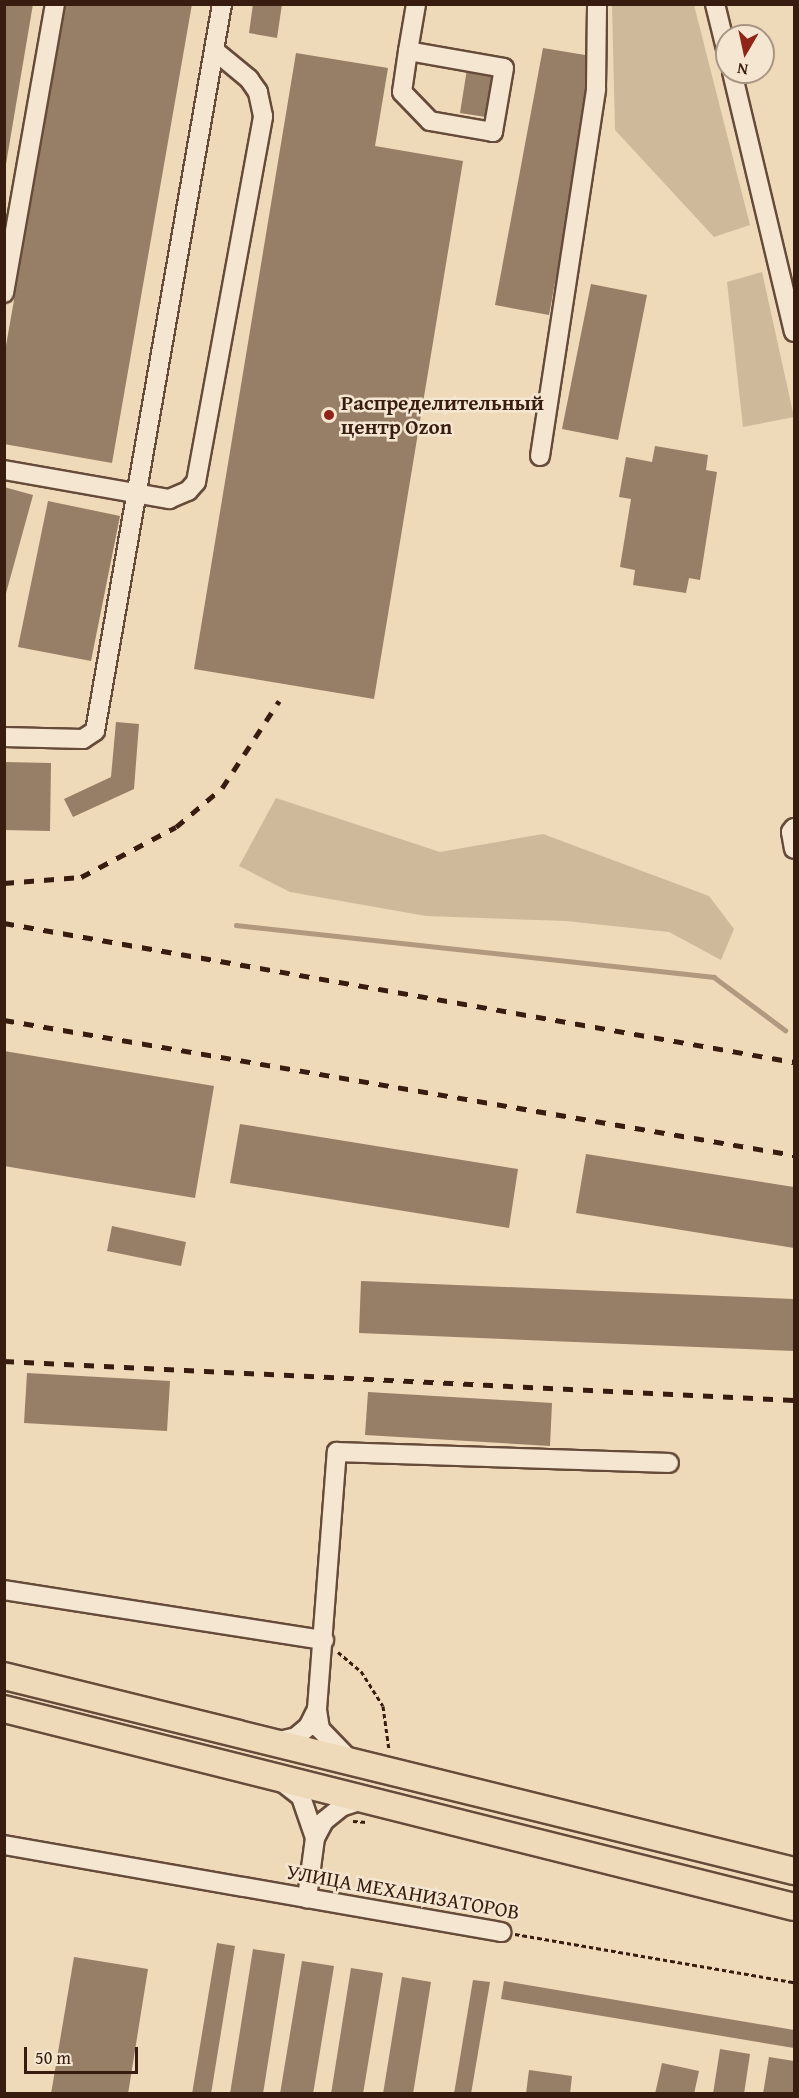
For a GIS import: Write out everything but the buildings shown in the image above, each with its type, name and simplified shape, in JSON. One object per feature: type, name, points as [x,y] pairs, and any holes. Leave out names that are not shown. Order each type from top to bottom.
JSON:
[{"type":"highway","points":[[4,1676],[795,1871]]},
{"type":"highway","points":[[4,1709],[795,1907]]},
{"type":"street","points":[[4,293],[55,4]]},
{"type":"street","points":[[4,737],[83,739],[95,730],[222,4]]},
{"type":"street","points":[[408,51],[504,68],[493,132],[430,121],[402,92],[408,51],[416,4]]},
{"type":"street","points":[[540,456],[596,88],[597,4]]},
{"type":"street","points":[[715,4],[720,24]]},
{"type":"street","points":[[4,470],[169,499],[180,496],[196,482],[201,470],[263,116],[258,92],[249,79],[214,50]]},
{"type":"street","points":[[735,84],[795,332]]},
{"type":"street","points":[[795,828],[791,832],[795,849]]},
{"type":"street","points":[[274,1742],[296,1737],[308,1727],[316,1709],[324,1640],[337,1452],[669,1463]]},
{"type":"street","points":[[4,1590],[324,1640]]},
{"type":"street","points":[[316,1709],[320,1730],[333,1747],[352,1761]]},
{"type":"street","points":[[275,1777],[301,1797],[315,1838]]},
{"type":"street","points":[[307,1898],[315,1838],[324,1821],[340,1807],[365,1799]]},
{"type":"street","name":"УЛИЦА МЕХАНИЗАТОРОВ","points":[[4,1845],[501,1932]]},
{"type":"path","points":[[324,1640],[361,1671],[383,1706],[390,1755]]},
{"type":"path","name":"УЛИЦА МЕХАНИЗАТОРОВ","points":[[501,1932],[795,1982]]},
{"type":"shaded area","points":[[612,5],[694,5],[750,225],[714,237],[615,130]]},
{"type":"shaded area","points":[[762,272],[794,417],[743,427],[727,282]]},
{"type":"shaded area","points":[[276,798],[440,852],[543,834],[709,896],[734,929],[721,960],[669,932],[566,921],[426,916],[290,892],[239,866]]},
{"type":"waterway","points":[[236,925],[714,977],[785,1030]]},
{"type":"railway","points":[[4,883],[81,877],[176,827],[222,788],[279,701]]},
{"type":"railway","points":[[4,923],[794,1062]]},
{"type":"railway","points":[[4,1020],[794,1155]]},
{"type":"railway","points":[[4,1361],[794,1400]]},
{"type":"place","name":"Распределительный центр Ozon","points":[[329,415]]}]
